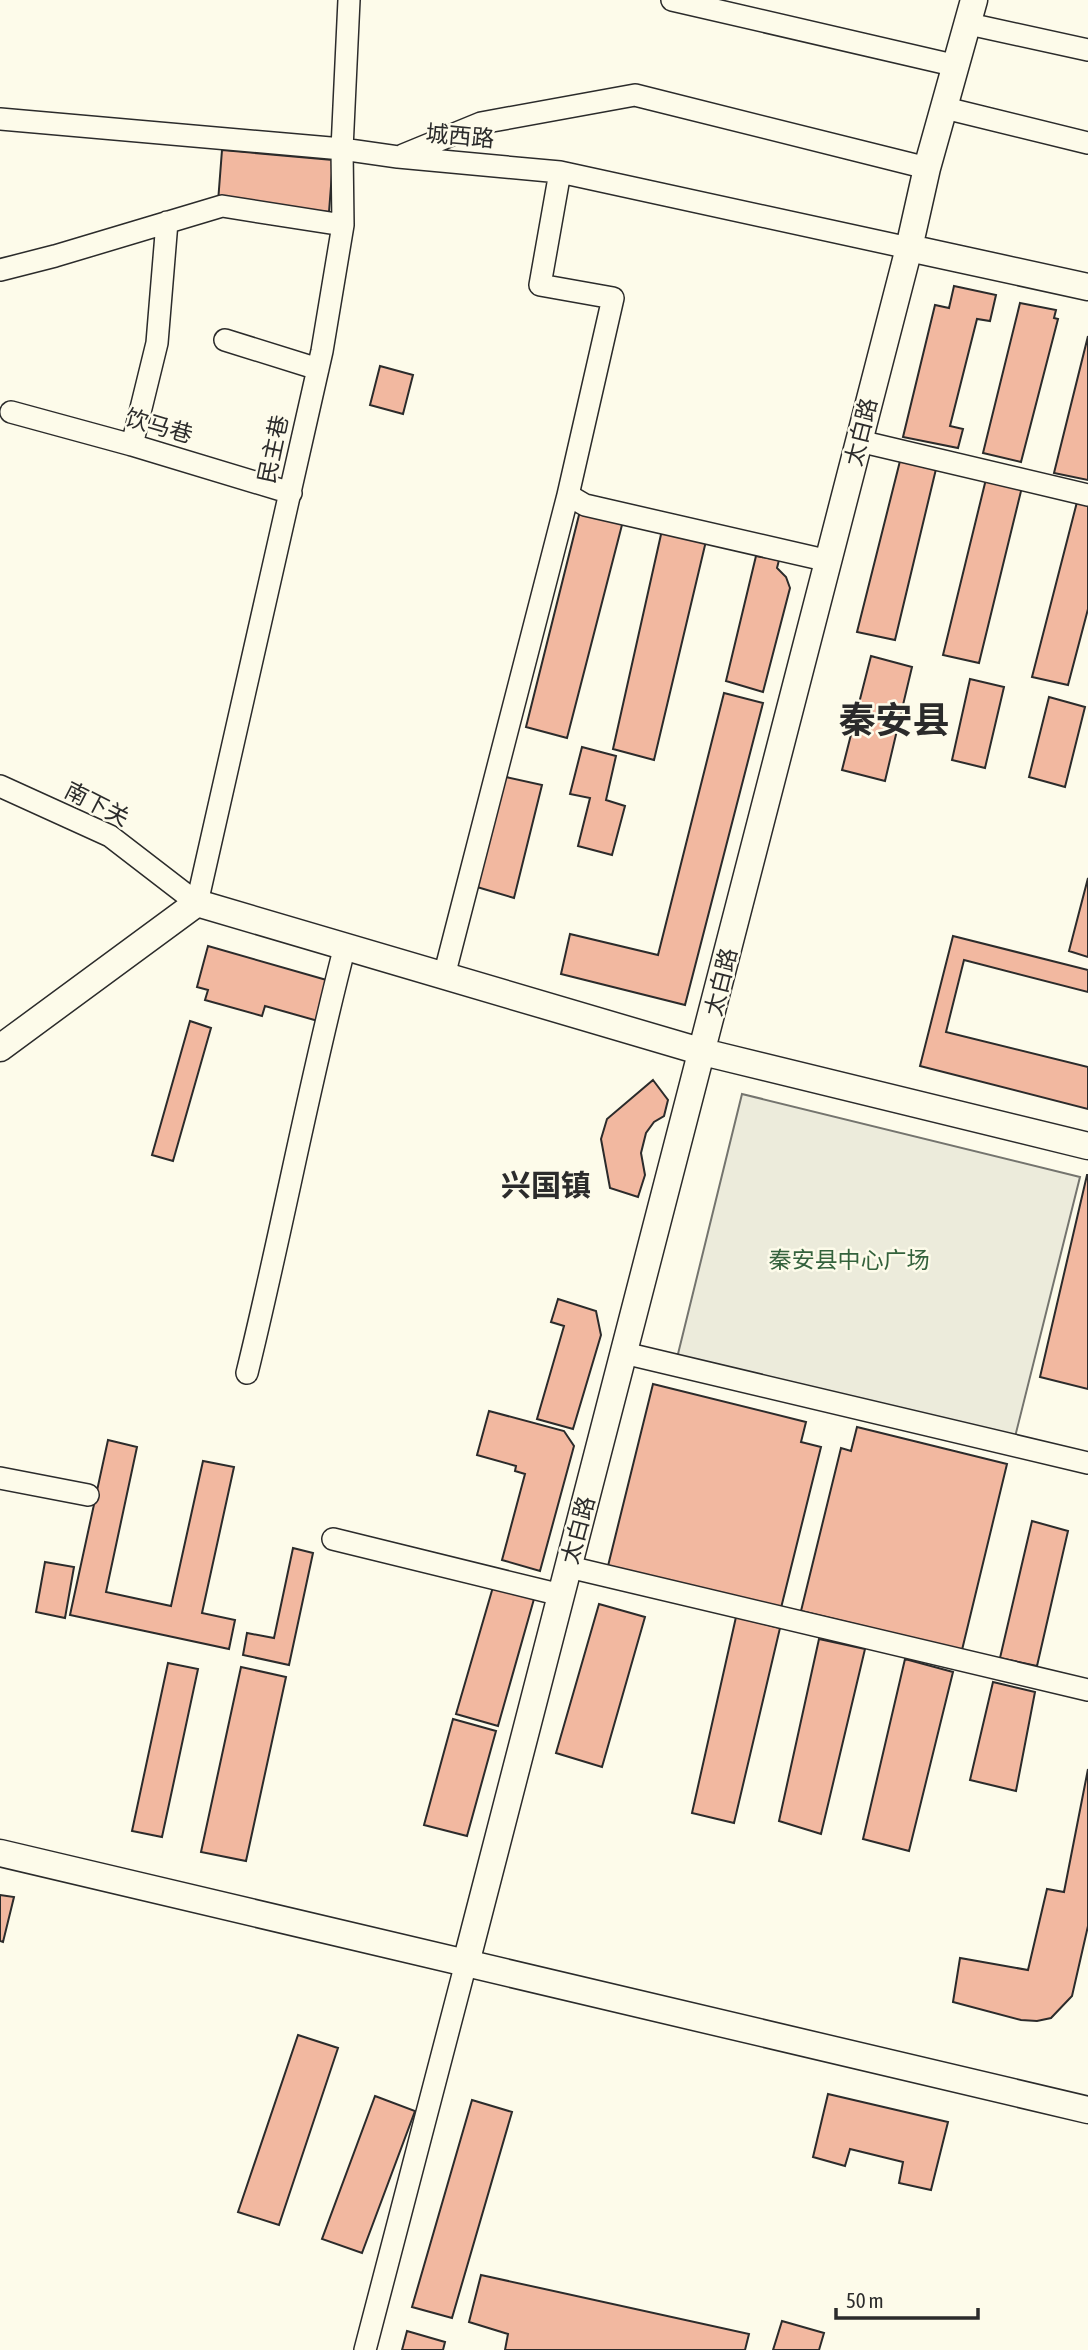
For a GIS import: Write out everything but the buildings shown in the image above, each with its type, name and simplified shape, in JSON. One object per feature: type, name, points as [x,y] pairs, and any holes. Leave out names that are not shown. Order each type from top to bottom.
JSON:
[{"type":"main road","name":"太白路","points":[[466,1963],[703,1052],[909,248],[927,168],[971,12]]},
{"type":"main road","points":[[909,248],[1088,288]]},
{"type":"main road","points":[[0,1048],[197,903],[703,1052],[1088,1146]]},
{"type":"main road","points":[[0,1853],[1088,2110]]},
{"type":"street","name":"民主巷","points":[[197,903],[318,369],[342,225],[342,149],[349,0]]},
{"type":"street","points":[[672,0],[957,66]]},
{"type":"street","points":[[971,12],[1088,50]]},
{"type":"street","points":[[398,157],[481,123],[635,95],[927,168]]},
{"type":"street","points":[[945,108],[1088,143]]},
{"type":"street","name":"城西路","points":[[0,119],[342,149],[560,172],[909,248]]},
{"type":"street","points":[[444,976],[568,495],[613,298],[540,285],[560,172]]},
{"type":"street","points":[[0,270],[222,206],[342,225]]},
{"type":"street","points":[[132,445],[157,343],[167,222]]},
{"type":"street","points":[[225,340],[318,369]]},
{"type":"street","name":"饮马巷","points":[[11,412],[291,493]]},
{"type":"street","points":[[859,441],[1088,495]]},
{"type":"street","points":[[568,495],[585,505],[829,561]]},
{"type":"street","name":"南下关","points":[[0,786],[110,836],[197,903]]},
{"type":"street","points":[[247,1373],[272,1270],[317,1051],[345,946]]},
{"type":"street","points":[[624,1353],[1088,1463]]},
{"type":"street","points":[[0,1478],[88,1495]]},
{"type":"street","points":[[333,1539],[561,1595]]},
{"type":"street","points":[[569,1567],[1088,1690]]},
{"type":"street","points":[[365,2350],[466,1963]]},
{"type":"green space","name":"秦安县中心广场","points":[[742,1094],[1080,1177],[1014,1441],[677,1358]]},
{"type":"district","name":"秦安县","points":[[894,720]]},
{"type":"district","name":"兴国镇","points":[[546,1186]]}]
